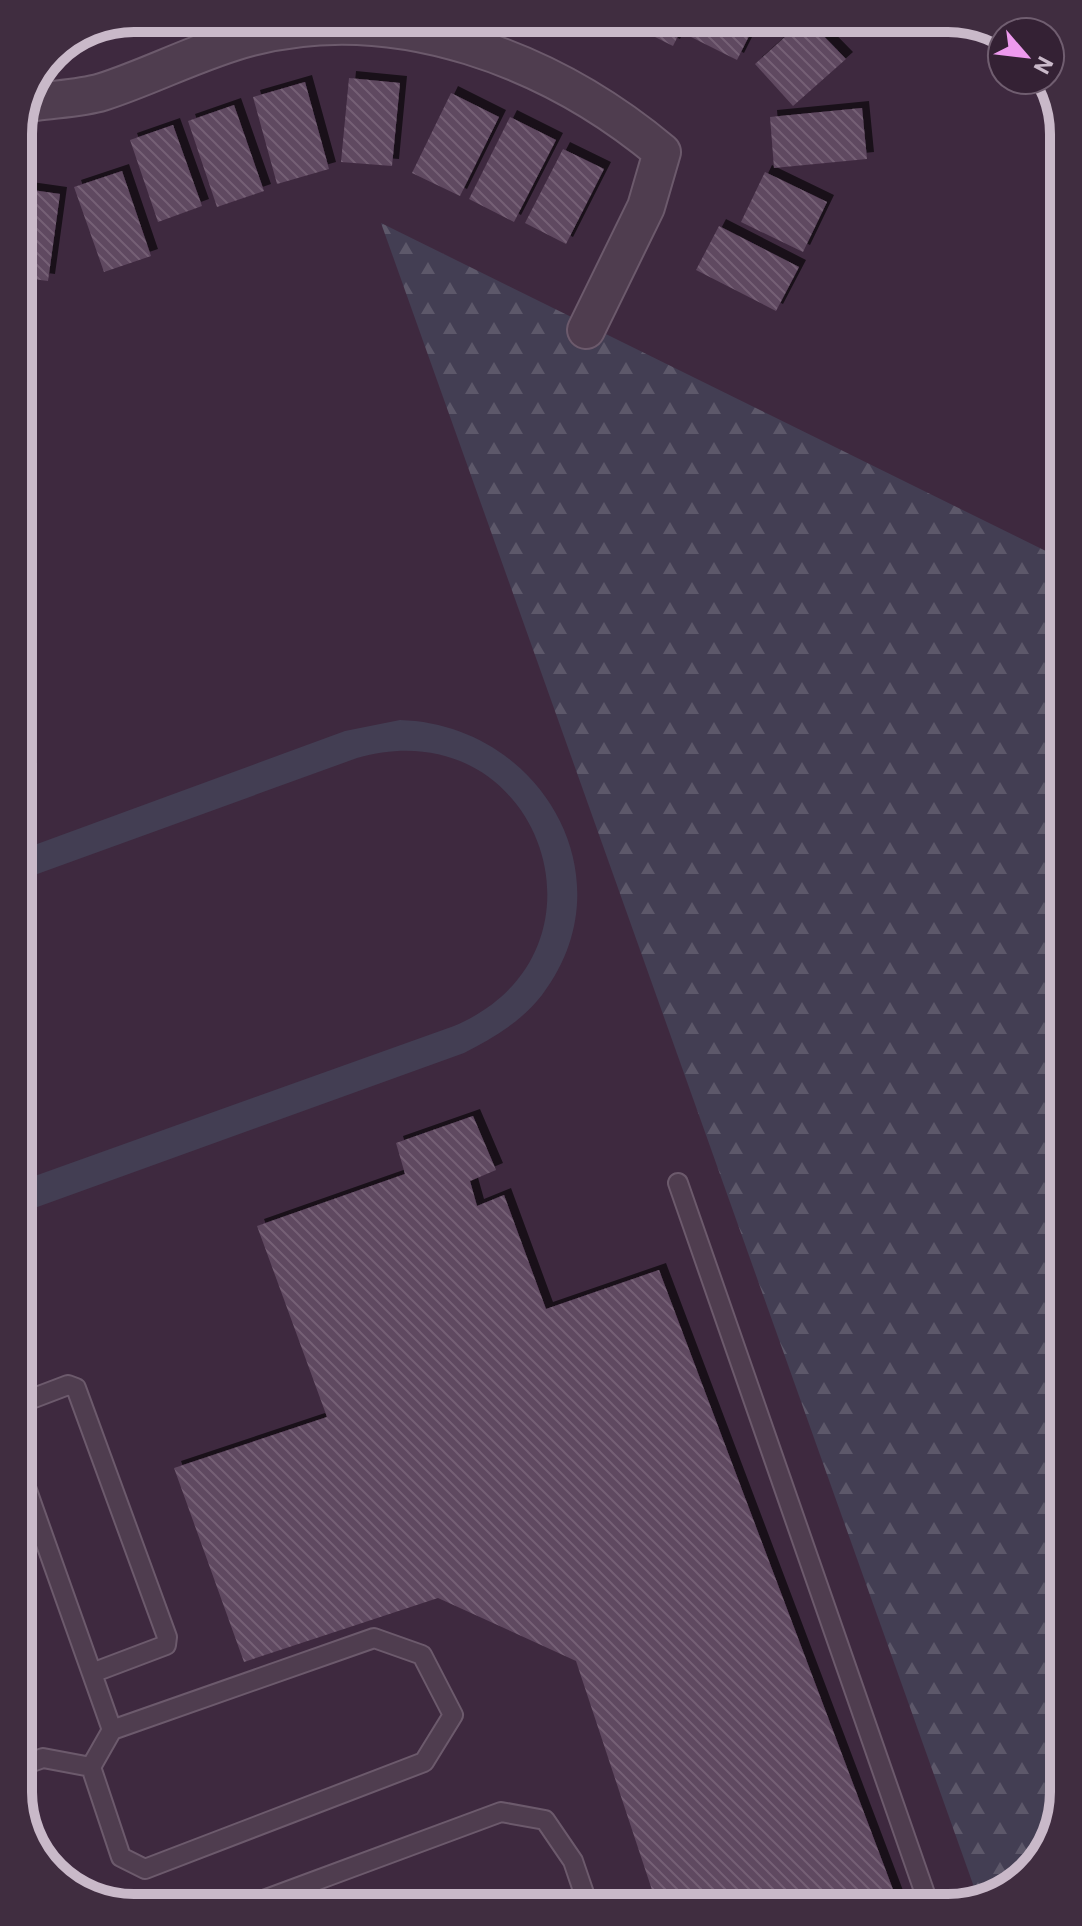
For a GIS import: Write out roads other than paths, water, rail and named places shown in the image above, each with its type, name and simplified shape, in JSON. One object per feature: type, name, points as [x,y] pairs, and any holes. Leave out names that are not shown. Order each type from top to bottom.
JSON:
[{"type":"street","points":[[39,98],[99,93],[246,38],[271,32]]},
{"type":"street","points":[[418,32],[437,35],[506,59],[620,117],[662,152],[646,207],[586,330]]},
{"type":"lane","points":[[678,1183],[925,1894]]},
{"type":"lane","points":[[32,1399],[68,1385],[76,1388],[167,1637],[166,1645],[92,1673]]},
{"type":"lane","points":[[32,1504],[112,1730]]},
{"type":"lane","points":[[374,1638],[422,1655],[453,1715],[424,1762],[145,1869],[121,1857],[91,1767],[112,1730],[374,1638]]},
{"type":"lane","points":[[32,1762],[43,1758],[91,1767]]},
{"type":"lane","points":[[280,1894],[501,1812],[545,1820],[573,1861],[584,1894]]}]
